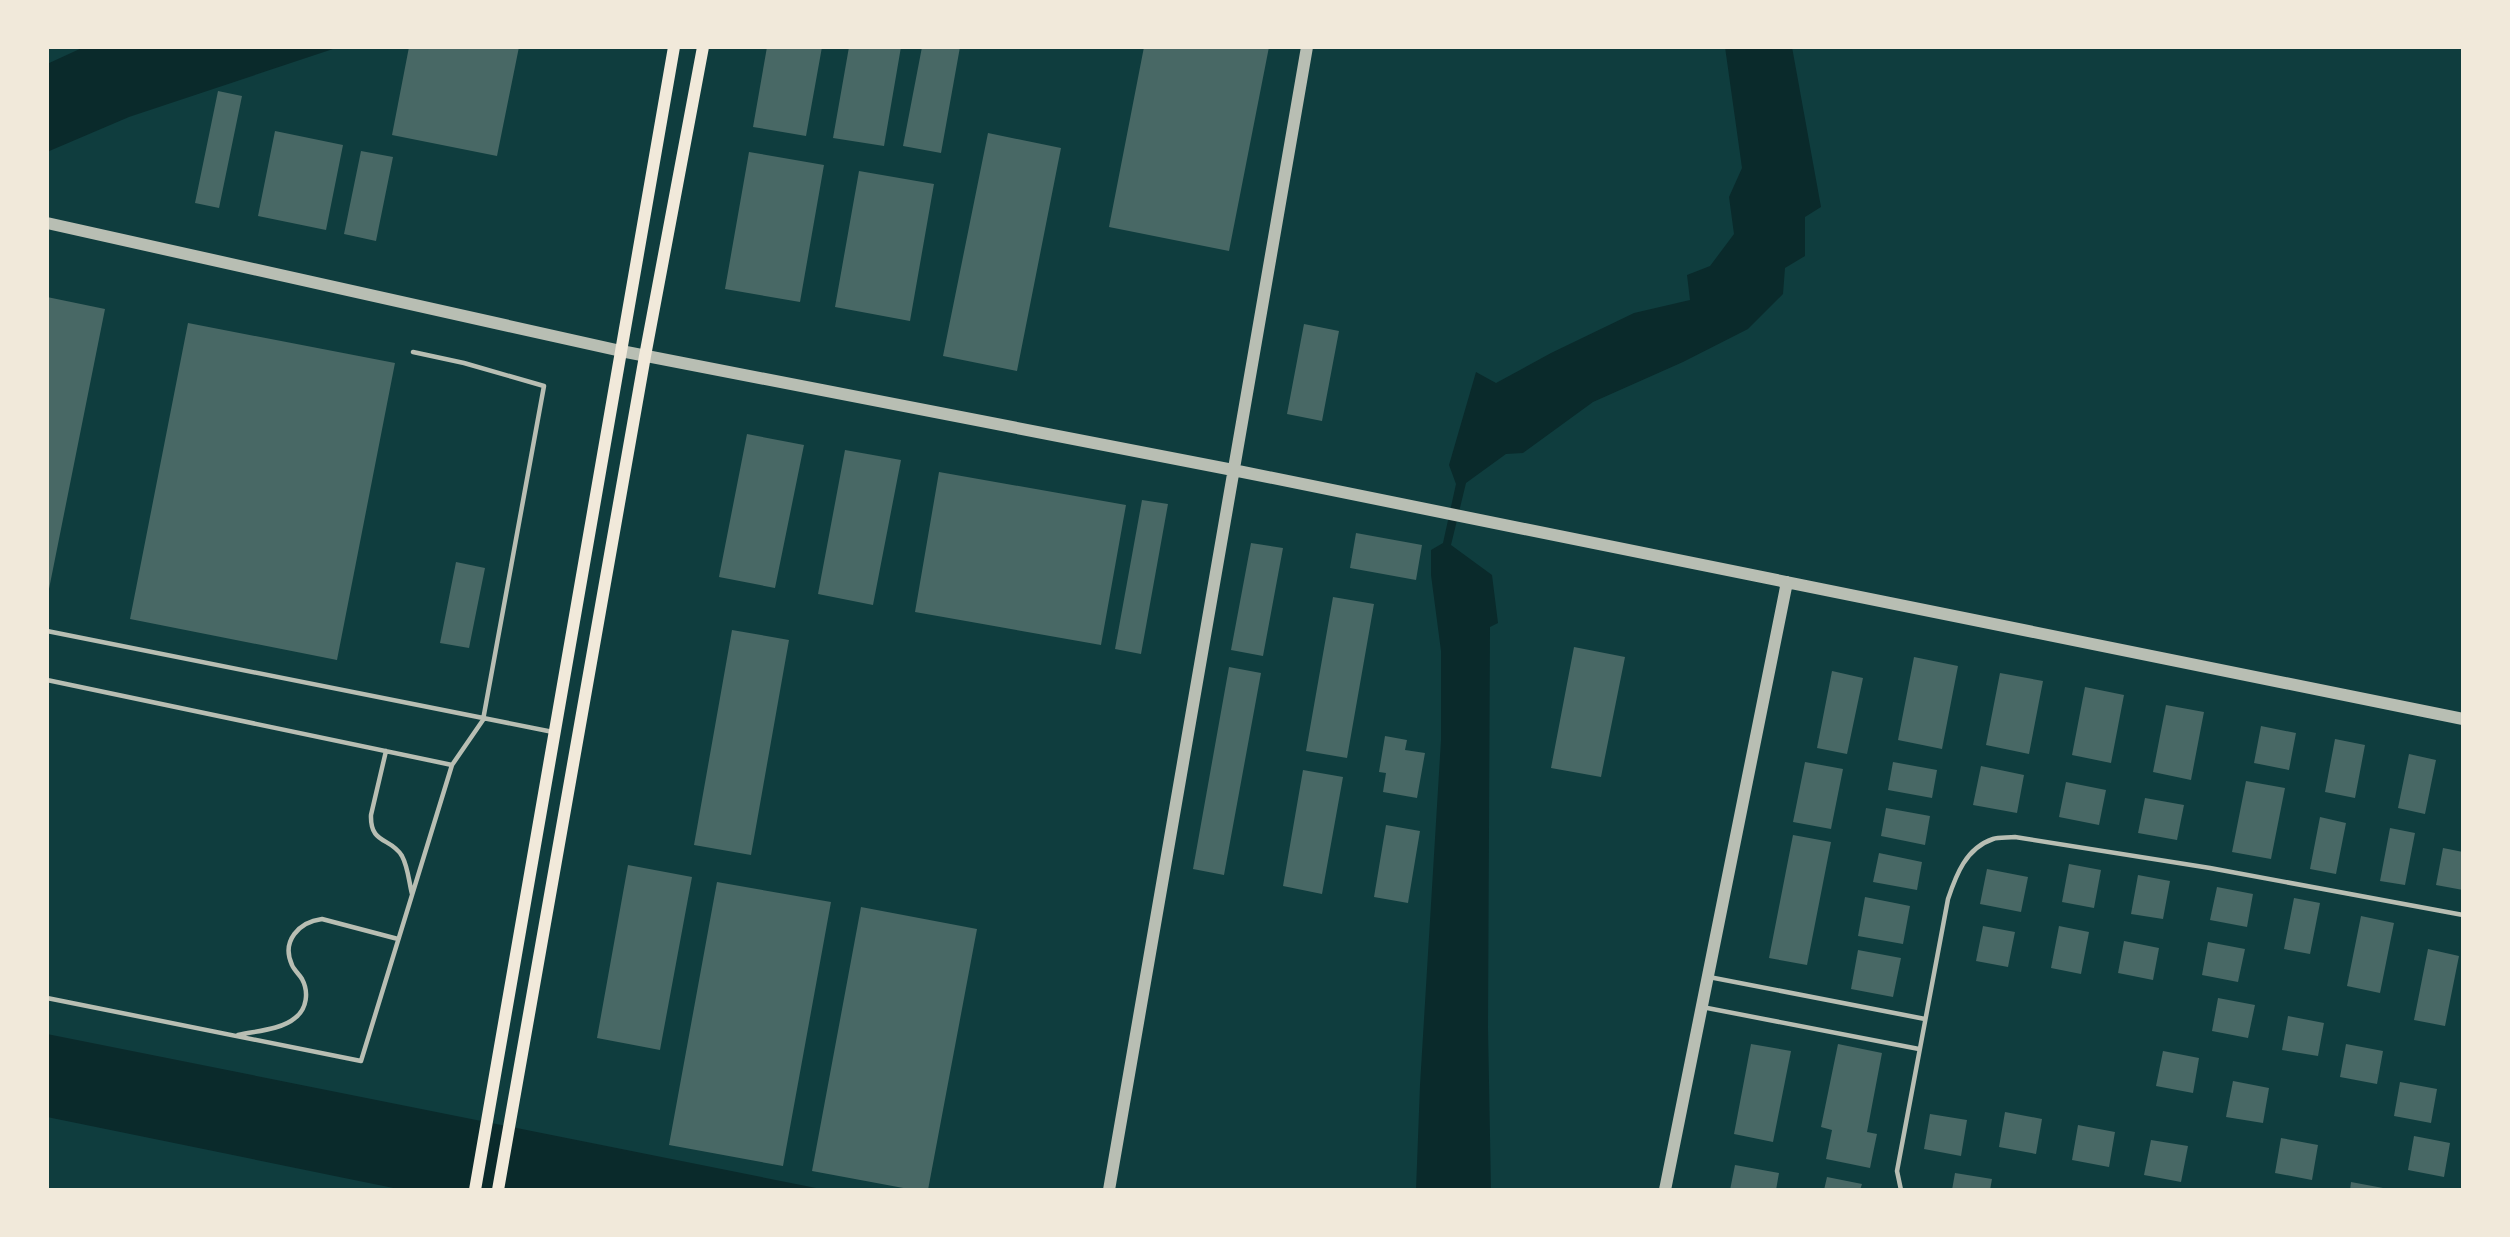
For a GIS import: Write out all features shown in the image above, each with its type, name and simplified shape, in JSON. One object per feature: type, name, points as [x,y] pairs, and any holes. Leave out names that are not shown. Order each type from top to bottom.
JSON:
[{"type":"main road","points":[[475,1190],[674,47]]},
{"type":"main road","points":[[498,1190],[645,356],[703,47]]},
{"type":"street","points":[[1110,1190],[1307,47]]},
{"type":"street","points":[[47,223],[645,356],[1233,470],[2463,719]]},
{"type":"street","points":[[1665,1190],[1787,582]]},
{"type":"lane","points":[[47,999],[361,1061],[452,765],[482,720],[544,386],[464,363],[412,352]]},
{"type":"lane","points":[[47,631],[482,720],[554,732]]},
{"type":"lane","points":[[47,680],[452,765]]},
{"type":"lane","points":[[386,751],[370,826],[375,836],[398,850],[404,859],[412,895]]},
{"type":"lane","points":[[1901,1190],[1897,1171],[1948,899],[1958,868],[1975,850],[1992,839],[2015,837],[2210,868],[2463,915]]},
{"type":"lane","points":[[233,1035],[287,1024],[298,1017],[305,1006],[306,991],[302,979],[292,967],[289,954],[291,940],[298,928],[310,921],[322,919],[398,939]]},
{"type":"lane","points":[[1707,977],[1925,1019]]},
{"type":"lane","points":[[1701,1007],[1919,1049]]},
{"type":"water","points":[[84,47],[339,47],[129,117],[47,152],[47,64]]},
{"type":"water","points":[[1725,47],[1792,47],[1821,207],[1805,217],[1805,256],[1785,268],[1783,294],[1748,329],[1683,362],[1593,402],[1523,453],[1506,454],[1466,483],[1451,545],[1492,575],[1498,623],[1490,627],[1488,1028],[1491,1190],[1416,1190],[1441,740],[1441,651],[1431,575],[1431,550],[1443,543],[1456,484],[1449,465],[1476,372],[1496,383],[1634,313],[1690,300],[1687,275],[1710,266],[1734,234],[1729,197],[1742,168]]},
{"type":"water","points":[[47,1034],[826,1190],[403,1190],[47,1117]]},
{"type":"building","points":[[409,47],[519,47],[497,156],[392,135]]},
{"type":"building","points":[[767,47],[822,47],[806,136],[753,127]]},
{"type":"building","points":[[849,47],[901,47],[884,146],[833,138]]},
{"type":"building","points":[[922,47],[960,47],[941,153],[903,146]]},
{"type":"building","points":[[1144,47],[1269,47],[1229,251],[1109,227]]},
{"type":"building","points":[[218,91],[242,96],[219,208],[195,203]]},
{"type":"building","points":[[275,131],[343,145],[326,230],[258,216]]},
{"type":"building","points":[[988,133],[1061,148],[1017,371],[943,356]]},
{"type":"building","points":[[361,151],[393,157],[376,241],[344,234]]},
{"type":"building","points":[[749,152],[824,165],[800,302],[725,289]]},
{"type":"building","points":[[859,171],[934,184],[910,321],[835,307]]},
{"type":"building","points":[[47,297],[105,309],[48,594],[47,593]]},
{"type":"building","points":[[188,323],[395,363],[337,660],[130,619]]},
{"type":"building","points":[[1304,324],[1339,331],[1322,421],[1287,414]]},
{"type":"building","points":[[747,434],[804,445],[775,588],[719,577]]},
{"type":"building","points":[[845,450],[901,460],[873,605],[818,594]]},
{"type":"building","points":[[939,472],[1126,505],[1101,645],[915,612]]},
{"type":"building","points":[[1142,500],[1168,504],[1141,654],[1115,649]]},
{"type":"building","points":[[1356,533],[1422,545],[1416,580],[1350,568]]},
{"type":"building","points":[[1251,543],[1283,548],[1263,656],[1231,650]]},
{"type":"building","points":[[456,562],[485,568],[469,648],[440,643]]},
{"type":"building","points":[[1333,597],[1374,604],[1347,758],[1306,751]]},
{"type":"building","points":[[732,630],[789,640],[751,855],[694,845]]},
{"type":"building","points":[[1574,647],[1625,657],[1601,777],[1551,768]]},
{"type":"building","points":[[1914,657],[1958,666],[1942,749],[1898,740]]},
{"type":"building","points":[[1229,667],[1261,673],[1224,875],[1193,869]]},
{"type":"building","points":[[1832,671],[1863,678],[1847,754],[1817,748]]},
{"type":"building","points":[[2000,673],[2043,681],[2029,754],[1986,745]]},
{"type":"building","points":[[2085,687],[2124,695],[2111,763],[2072,755]]},
{"type":"building","points":[[2166,705],[2204,712],[2191,780],[2153,772]]},
{"type":"building","points":[[2261,726],[2296,733],[2289,770],[2254,763]]},
{"type":"building","points":[[1385,736],[1407,740],[1405,750],[1425,753],[1417,798],[1383,792],[1386,773],[1379,772]]},
{"type":"building","points":[[2335,739],[2365,745],[2355,798],[2325,792]]},
{"type":"building","points":[[2409,754],[2436,760],[2425,814],[2398,808]]},
{"type":"building","points":[[1805,762],[1843,769],[1831,829],[1793,822]]},
{"type":"building","points":[[1893,762],[1937,770],[1932,798],[1888,790]]},
{"type":"building","points":[[1981,766],[2024,775],[2017,813],[1973,805]]},
{"type":"building","points":[[1303,770],[1343,777],[1322,894],[1283,886]]},
{"type":"building","points":[[2246,781],[2285,788],[2271,859],[2232,852]]},
{"type":"building","points":[[2066,782],[2106,790],[2099,825],[2059,817]]},
{"type":"building","points":[[2145,798],[2184,805],[2177,840],[2138,833]]},
{"type":"building","points":[[1886,808],[1930,816],[1925,845],[1881,836]]},
{"type":"building","points":[[2320,817],[2346,823],[2336,874],[2310,869]]},
{"type":"building","points":[[1386,825],[1420,831],[1408,903],[1374,897]]},
{"type":"building","points":[[2390,828],[2415,833],[2405,885],[2380,881]]},
{"type":"building","points":[[1793,835],[1831,842],[1807,965],[1769,958]]},
{"type":"building","points":[[2443,848],[2463,852],[2463,890],[2436,885]]},
{"type":"building","points":[[1879,853],[1922,862],[1917,890],[1873,882]]},
{"type":"building","points":[[2069,864],[2101,870],[2094,908],[2062,902]]},
{"type":"building","points":[[628,865],[692,877],[660,1050],[597,1038]]},
{"type":"building","points":[[1987,869],[2028,877],[2021,912],[1980,904]]},
{"type":"building","points":[[2138,875],[2170,881],[2163,919],[2131,914]]},
{"type":"building","points":[[717,882],[831,902],[783,1166],[669,1145]]},
{"type":"building","points":[[2217,887],[2253,894],[2247,927],[2210,920]]},
{"type":"building","points":[[1865,897],[1910,906],[1903,944],[1858,936]]},
{"type":"building","points":[[2294,898],[2320,903],[2310,954],[2284,949]]},
{"type":"building","points":[[861,907],[977,929],[928,1190],[914,1190],[812,1171]]},
{"type":"building","points":[[2361,916],[2394,923],[2380,993],[2347,986]]},
{"type":"building","points":[[1983,926],[2015,932],[2008,967],[1976,961]]},
{"type":"building","points":[[2059,926],[2089,932],[2081,974],[2051,968]]},
{"type":"building","points":[[2124,941],[2159,948],[2153,980],[2118,973]]},
{"type":"building","points":[[2208,942],[2245,949],[2238,982],[2202,975]]},
{"type":"building","points":[[2428,949],[2459,956],[2445,1026],[2414,1020]]},
{"type":"building","points":[[1858,950],[1901,958],[1893,997],[1851,989]]},
{"type":"building","points":[[2218,998],[2255,1005],[2248,1038],[2212,1031]]},
{"type":"building","points":[[2288,1016],[2324,1023],[2318,1056],[2282,1050]]},
{"type":"building","points":[[1751,1044],[1791,1051],[1773,1142],[1734,1134]]},
{"type":"building","points":[[1838,1044],[1882,1053],[1867,1132],[1877,1134],[1870,1168],[1826,1159],[1832,1130],[1821,1127]]},
{"type":"building","points":[[2346,1044],[2383,1051],[2377,1084],[2340,1077]]},
{"type":"building","points":[[2163,1051],[2199,1058],[2193,1093],[2156,1086]]},
{"type":"building","points":[[2233,1081],[2269,1088],[2263,1123],[2226,1117]]},
{"type":"building","points":[[2400,1082],[2437,1089],[2431,1123],[2394,1116]]},
{"type":"building","points":[[2005,1112],[2042,1119],[2036,1154],[1999,1147]]},
{"type":"building","points":[[1930,1114],[1967,1120],[1961,1156],[1924,1149]]},
{"type":"building","points":[[2078,1125],[2115,1132],[2109,1167],[2072,1160]]},
{"type":"building","points":[[2414,1136],[2450,1143],[2444,1177],[2408,1170]]},
{"type":"building","points":[[2281,1138],[2318,1145],[2312,1180],[2275,1173]]},
{"type":"building","points":[[2151,1140],[2188,1146],[2181,1182],[2144,1175]]},
{"type":"building","points":[[1735,1165],[1779,1173],[1776,1190],[1730,1190]]},
{"type":"building","points":[[1955,1173],[1992,1179],[1990,1190],[1952,1190]]},
{"type":"building","points":[[1827,1177],[1862,1184],[1860,1190],[1824,1190]]},
{"type":"building","points":[[2351,1182],[2383,1188],[2383,1190],[2350,1190]]}]
